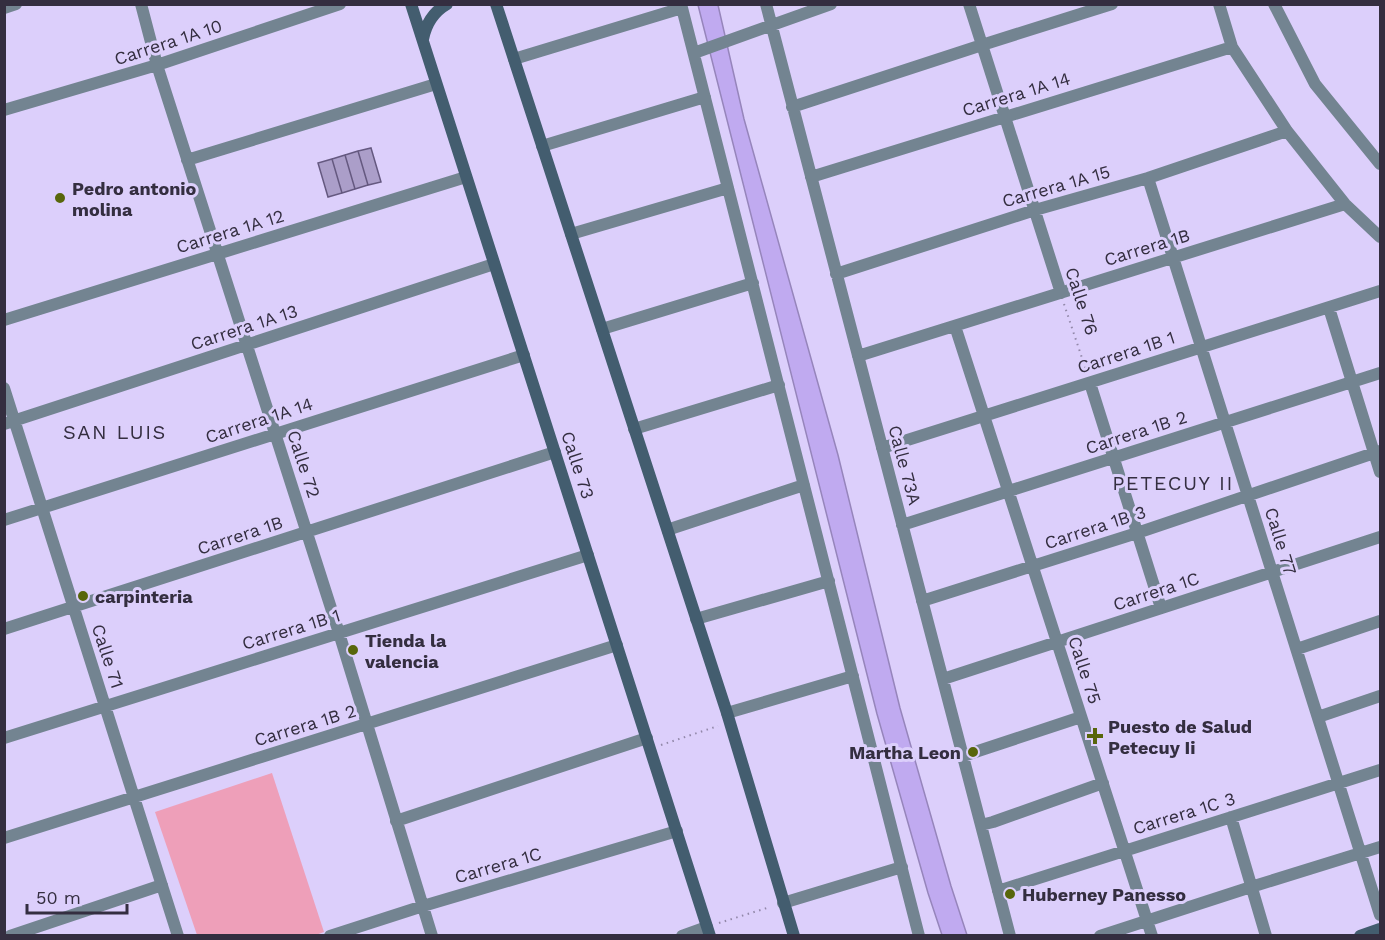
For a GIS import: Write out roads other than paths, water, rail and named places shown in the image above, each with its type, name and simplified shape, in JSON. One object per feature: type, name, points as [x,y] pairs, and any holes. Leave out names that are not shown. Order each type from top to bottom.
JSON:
[{"type":"main road","name":"Calle 73","points":[[411,4],[709,931]]},
{"type":"main road","points":[[422,39],[425,27],[432,17],[447,4]]},
{"type":"main road","points":[[486,4],[497,12],[502,23]]},
{"type":"main road","points":[[496,4],[728,717],[794,936]]},
{"type":"main road","points":[[1360,936],[1380,929]]},
{"type":"street","points":[[4,8],[16,4]]},
{"type":"street","name":"Calle 72","points":[[141,4],[156,65],[339,633],[432,936]]},
{"type":"street","name":"Carrera 1A 10","points":[[4,110],[156,65],[340,4]]},
{"type":"street","name":"Calle 73A","points":[[766,4],[766,27],[792,107],[811,177],[1010,936]]},
{"type":"street","points":[[697,52],[831,4]]},
{"type":"street","name":"Calle 76","points":[[969,4],[1061,293]]},
{"type":"street","points":[[792,107],[1112,4]]},
{"type":"street","points":[[1219,4],[1232,47],[1287,132],[1345,204],[1380,237]]},
{"type":"street","points":[[1274,4],[1316,84],[1380,164]]},
{"type":"street","points":[[514,59],[682,6],[697,52],[705,97],[919,936]]},
{"type":"street","name":"Carrera 1A 14","points":[[811,177],[1232,47]]},
{"type":"street","points":[[187,160],[436,84]]},
{"type":"street","points":[[542,146],[705,97]]},
{"type":"street","name":"Carrera 1A 15","points":[[836,274],[1035,210],[1148,178],[1287,132]]},
{"type":"street","name":"Carrera 1A 12","points":[[4,320],[466,177]]},
{"type":"street","name":"Calle 77","points":[[1148,178],[1380,915]]},
{"type":"street","points":[[571,234],[728,188]]},
{"type":"street","name":"Carrera 1B","points":[[858,356],[1345,204]]},
{"type":"street","name":"Carrera 1A 13","points":[[10,422],[494,264]]},
{"type":"street","points":[[602,329],[753,283]]},
{"type":"street","name":"Carrera 1B 1","points":[[882,448],[1380,291]]},
{"type":"street","points":[[1329,308],[1377,452],[1380,472]]},
{"type":"street","name":"Calle 75","points":[[955,326],[1152,936]]},
{"type":"street","name":"Carrera 1A 14","points":[[4,520],[524,355]]},
{"type":"street","name":"Carrera 1B 2","points":[[902,525],[1380,373]]},
{"type":"street","points":[[1090,383],[1161,608]]},
{"type":"street","points":[[634,429],[778,385]]},
{"type":"street","name":"Calle 71","points":[[4,388],[10,422],[43,508],[178,936]]},
{"type":"street","name":"Carrera 1B","points":[[4,629],[555,452]]},
{"type":"street","name":"Carrera 1B 3","points":[[922,601],[1137,533],[1377,452]]},
{"type":"street","points":[[668,531],[804,485]]},
{"type":"street","name":"Carrera 1C","points":[[943,679],[1380,537]]},
{"type":"street","name":"Carrera 1B 1","points":[[4,738],[588,555]]},
{"type":"street","points":[[696,619],[829,581]]},
{"type":"street","points":[[1297,649],[1380,621]]},
{"type":"street","name":"Carrera 1B 2","points":[[4,838],[617,645]]},
{"type":"street","points":[[728,717],[853,676]]},
{"type":"street","points":[[1318,717],[1380,696]]},
{"type":"street","points":[[963,756],[1081,717]]},
{"type":"street","points":[[396,821],[648,743]]},
{"type":"street","name":"Carrera 1C 3","points":[[998,891],[1380,770]]},
{"type":"street","points":[[981,825],[1103,783]]},
{"type":"street","points":[[1231,817],[1266,936]]},
{"type":"street","name":"Carrera 1C","points":[[330,936],[677,831]]},
{"type":"street","points":[[1100,936],[1380,847]]},
{"type":"street","points":[[783,903],[902,867]]},
{"type":"street","points":[[10,936],[162,885]]},
{"type":"street","points":[[682,936],[709,931]]},
{"type":"place","name":"Pedro antonio molina","points":[[60,198]]},
{"type":"place","name":"carpinteria","points":[[83,596]]},
{"type":"place","name":"Tienda la valencia","points":[[353,650]]},
{"type":"place","name":"Puesto de Salud Petecuy Ii","points":[[1095,736]]},
{"type":"place","name":"Martha Leon","points":[[973,752]]},
{"type":"place","name":"Huberney Panesso","points":[[1010,894]]},
{"type":"district","name":"SAN LUIS","points":[[115,432]]},
{"type":"district","name":"PETECUY II","points":[[1173,483]]}]
